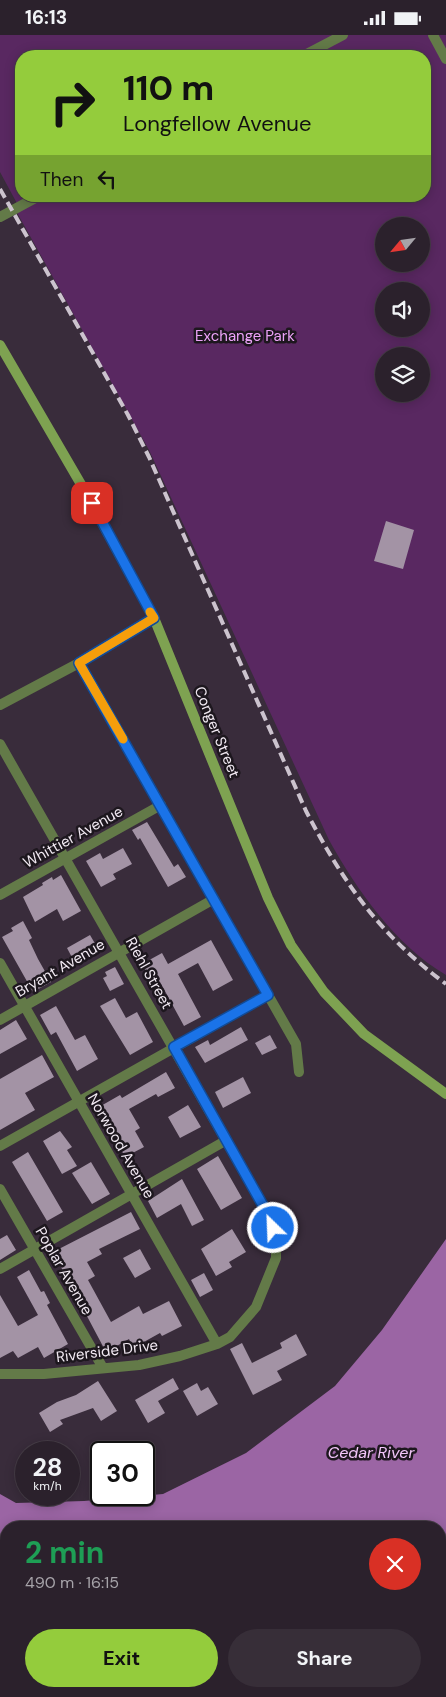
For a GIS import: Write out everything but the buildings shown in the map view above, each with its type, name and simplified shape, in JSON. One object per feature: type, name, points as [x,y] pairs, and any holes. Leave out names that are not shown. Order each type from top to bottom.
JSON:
[{"type":"main road","name":"Conger Street","points":[[0,345],[82,486],[154,618],[268,898],[291,945],[324,992],[364,1034],[446,1094]]},
{"type":"street","points":[[314,50],[343,35]]},
{"type":"street","points":[[433,35],[446,59]]},
{"type":"street","points":[[0,217],[28,202]]},
{"type":"street","points":[[0,705],[79,663],[154,618]]},
{"type":"street","points":[[79,663],[296,1045],[299,1072]]},
{"type":"street","name":"Riehl Street","points":[[0,743],[270,1218]]},
{"type":"street","name":"Whittier Avenue","points":[[0,895],[161,805]]},
{"type":"street","name":"Bryant Avenue","points":[[0,1020],[214,899]]},
{"type":"street","name":"Norwood Avenue","points":[[0,963],[217,1344]]},
{"type":"street","points":[[0,1146],[268,995]]},
{"type":"street","points":[[0,1269],[225,1141]]},
{"type":"street","name":"Poplar Avenue","points":[[0,1189],[103,1368]]},
{"type":"street","name":"Riverside Drive","points":[[0,1374],[44,1374],[139,1365],[180,1356],[217,1344],[230,1337],[256,1307],[276,1258],[276,1239],[270,1218]]},
{"type":"green space","name":"Exchange Park","points":[[0,35],[446,35],[446,975],[427,963],[410,948],[379,915],[352,878],[329,840],[149,450],[15,209],[19,207],[16,202],[431,202],[431,50],[15,50],[15,200],[0,172]]},
{"type":"water","name":"Cedar River","points":[[446,1239],[446,1521],[0,1521],[0,1494],[15,1502],[15,1506],[80,1506],[80,1501],[90,1500],[90,1506],[155,1506],[155,1495],[163,1494],[246,1453],[335,1386],[382,1330]]},
{"type":"railway","points":[[0,189],[128,415],[149,457],[306,811],[320,837],[350,885],[383,927],[402,947],[446,984]]},
{"type":"slow traffic","points":[[123,739],[79,663],[154,618],[150,612]]},
{"type":"route","points":[[92,503],[154,618],[79,663],[268,995],[174,1047],[225,1141],[270,1218],[273,1228]]}]
